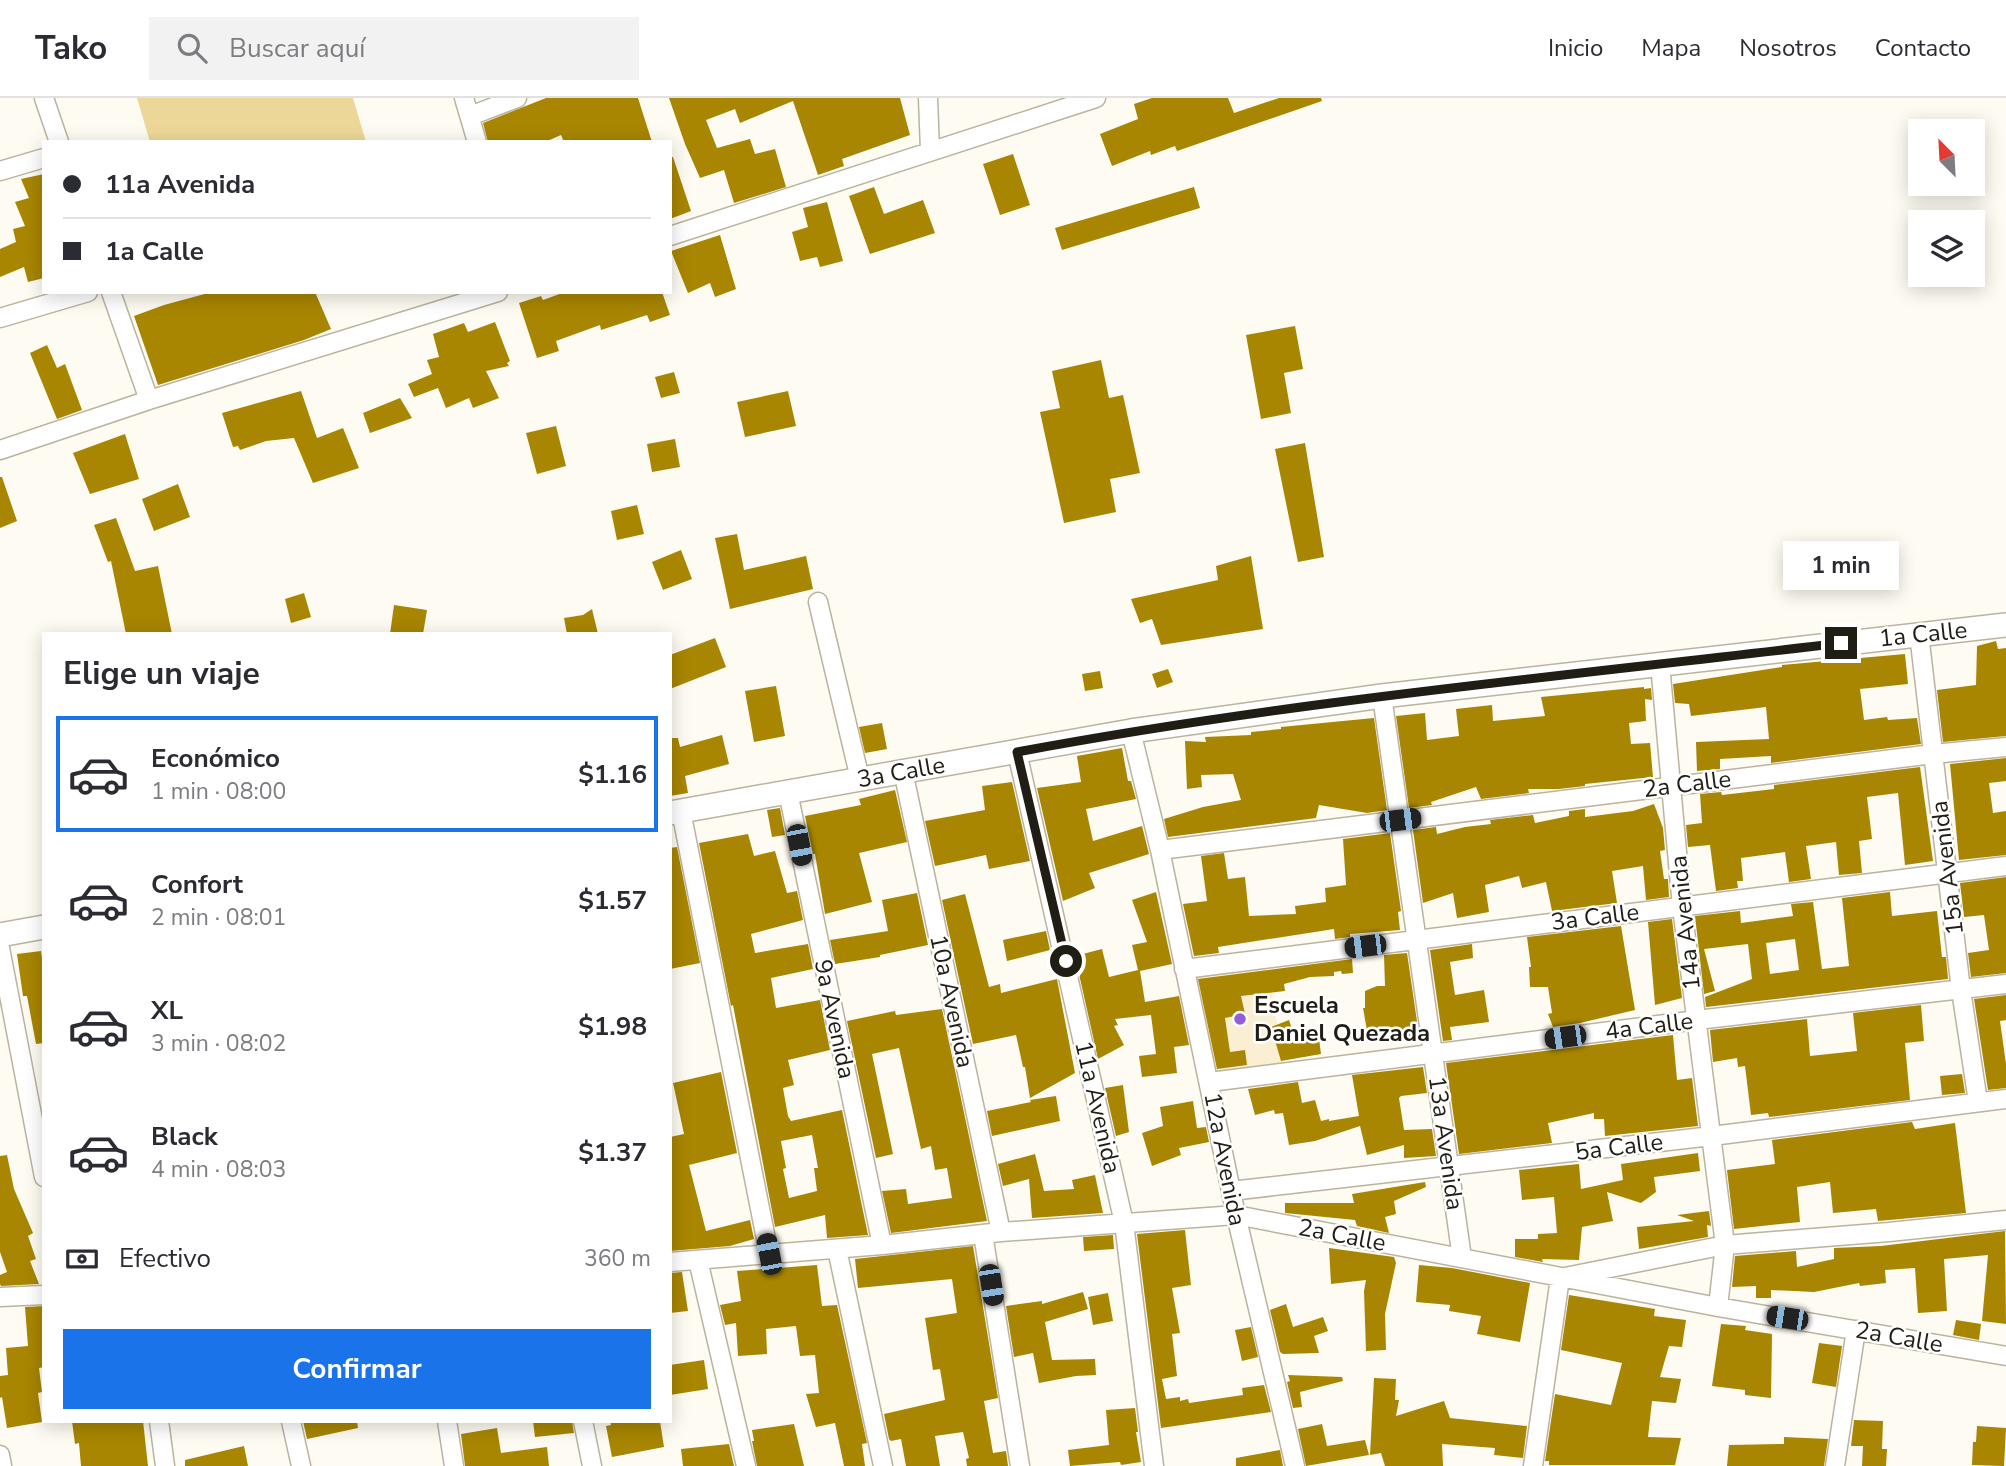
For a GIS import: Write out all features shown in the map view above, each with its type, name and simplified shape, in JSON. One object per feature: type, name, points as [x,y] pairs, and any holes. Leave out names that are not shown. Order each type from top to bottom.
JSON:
[{"type":"street","points":[[44,98],[58,140]]},
{"type":"street","points":[[464,98],[476,140]]},
{"type":"street","points":[[470,116],[517,98]]},
{"type":"street","points":[[928,98],[930,151]]},
{"type":"street","points":[[672,235],[1096,98]]},
{"type":"street","points":[[0,172],[42,159]]},
{"type":"street","points":[[0,318],[81,294]]},
{"type":"street","points":[[112,294],[149,400]]},
{"type":"street","points":[[0,450],[149,400],[492,294]]},
{"type":"street","points":[[818,602],[860,779]]},
{"type":"street","name":"1a Calle","points":[[1131,731],[1382,696],[2006,625]]},
{"type":"street","name":"15a Avenida","points":[[1919,634],[1961,990],[1978,1102]]},
{"type":"street","name":"14a Avenida","points":[[1660,664],[1682,906],[1725,1245],[1718,1307]]},
{"type":"street","name":"13a Avenida","points":[[1382,696],[1462,1258]]},
{"type":"street","name":"3a Calle","points":[[675,812],[1131,731]]},
{"type":"street","name":"12a Avenida","points":[[1131,731],[1160,850],[1236,1215],[1294,1466]]},
{"type":"street","name":"2a Calle","points":[[1160,850],[2006,747]]},
{"type":"street","name":"11a Avenida","points":[[1017,752],[1124,1223],[1154,1466]]},
{"type":"street","name":"10a Avenida","points":[[903,771],[1001,1232]]},
{"type":"street","name":"9a Avenida","points":[[788,792],[882,1245]]},
{"type":"street","points":[[675,812],[769,1254]]},
{"type":"street","name":"3a Calle","points":[[1184,969],[2006,866]]},
{"type":"street","points":[[0,935],[42,926]]},
{"type":"street","points":[[0,948],[42,1167]]},
{"type":"street","name":"4a Calle","points":[[1210,1082],[1696,1020],[2006,985]]},
{"type":"street","name":"5a Calle","points":[[1231,1191],[1712,1136],[2006,1098]]},
{"type":"street","name":"2a Calle","points":[[672,1262],[882,1245],[1001,1232],[1236,1215],[1718,1307],[2005,1354]]},
{"type":"street","points":[[1533,1466],[1560,1278],[1725,1245],[2006,1220]]},
{"type":"street","points":[[983,1234],[1020,1466]]},
{"type":"street","points":[[837,1249],[883,1466]]},
{"type":"street","points":[[698,1260],[746,1466]]},
{"type":"street","points":[[0,1297],[42,1295]]},
{"type":"street","points":[[1835,1466],[1856,1330]]},
{"type":"street","points":[[159,1423],[165,1466]]},
{"type":"street","points":[[291,1423],[301,1466]]},
{"type":"street","points":[[447,1423],[454,1466]]},
{"type":"street","points":[[583,1423],[592,1466]]},
{"type":"street","points":[[0,1455],[2,1466]]},
{"type":"shaded area","points":[[137,98],[353,98],[365,140],[149,140]]},
{"type":"shaded area","name":"Escuela Daniel Quezada","points":[[1267,966],[1284,1063],[1215,1072],[1194,975]]},
{"type":"building","points":[[546,98],[638,98],[651,140],[563,140],[561,135],[550,140],[487,140],[483,123]]},
{"type":"building","points":[[669,98],[900,98],[910,135],[842,159],[844,166],[818,175],[793,101],[740,123],[735,109],[706,120],[717,148],[750,139],[755,154],[775,149],[786,187],[734,203],[724,170],[700,178]]},
{"type":"building","points":[[1152,98],[1228,98],[1234,113],[1279,98],[1321,98],[1322,101],[1177,151],[1175,146],[1151,155],[1150,151],[1112,166],[1100,134],[1138,119],[1134,104]]},
{"type":"building","points":[[1013,154],[1030,205],[1000,215],[983,164]]},
{"type":"building","points":[[672,157],[673,157],[691,211],[672,218]]},
{"type":"building","points":[[42,174],[42,278],[28,282],[24,267],[0,277],[0,249],[16,242],[13,229],[25,226],[15,202],[29,198],[21,179]]},
{"type":"building","points":[[874,187],[884,214],[923,200],[935,233],[870,254],[849,196]]},
{"type":"building","points":[[1194,187],[1200,208],[1062,250],[1055,228]]},
{"type":"building","points":[[827,202],[843,261],[820,267],[817,257],[800,261],[792,232],[808,227],[803,208]]},
{"type":"building","points":[[720,235],[736,289],[715,297],[710,283],[688,293],[672,251]]},
{"type":"building","points":[[205,294],[316,294],[331,329],[304,340],[158,385],[134,316]]},
{"type":"building","points":[[560,294],[663,294],[670,315],[650,322],[647,315],[601,330],[600,325],[556,341],[559,351],[537,358],[519,303],[541,296],[543,300]]},
{"type":"building","points":[[495,322],[510,361],[507,363],[509,366],[486,371],[499,398],[473,408],[469,398],[446,408],[438,388],[414,397],[408,384],[432,374],[427,360],[439,357],[433,334],[464,323],[468,332]]},
{"type":"building","points":[[1295,326],[1303,369],[1284,373],[1291,413],[1261,419],[1246,335]]},
{"type":"building","points":[[47,345],[57,368],[65,364],[82,410],[57,419],[30,353]]},
{"type":"building","points":[[1101,360],[1109,398],[1123,395],[1140,473],[1110,479],[1116,512],[1064,523],[1040,412],[1060,408],[1052,371]]},
{"type":"building","points":[[674,372],[680,393],[661,398],[655,377]]},
{"type":"building","points":[[301,391],[317,438],[343,428],[359,468],[313,483],[294,438],[266,441],[240,450],[238,446],[233,447],[222,413]]},
{"type":"building","points":[[788,391],[796,426],[745,437],[737,402]]},
{"type":"building","points":[[400,398],[412,418],[370,433],[363,413]]},
{"type":"building","points":[[556,426],[566,466],[537,474],[526,433]]},
{"type":"building","points":[[125,434],[139,479],[90,494],[73,453]]},
{"type":"building","points":[[675,439],[680,467],[652,472],[647,444]]},
{"type":"building","points":[[1305,443],[1324,557],[1298,562],[1275,449]]},
{"type":"building","points":[[0,477],[17,521],[0,528]]},
{"type":"building","points":[[178,484],[190,517],[154,531],[142,499]]},
{"type":"building","points":[[637,505],[644,534],[617,540],[611,511]]},
{"type":"building","points":[[116,518],[135,571],[158,566],[172,632],[126,632],[111,561],[108,562],[94,525]]},
{"type":"building","points":[[737,534],[744,570],[806,556],[813,589],[730,609],[715,538]]},
{"type":"building","points":[[681,550],[692,579],[663,590],[652,562]]},
{"type":"building","points":[[1251,556],[1263,629],[1161,645],[1152,619],[1140,623],[1131,599],[1218,580],[1216,566]]},
{"type":"building","points":[[304,593],[311,617],[291,623],[285,599]]},
{"type":"building","points":[[394,605],[427,610],[423,632],[390,632]]},
{"type":"building","points":[[592,609],[598,632],[567,632],[564,618],[583,615]]},
{"type":"building","points":[[715,638],[726,667],[672,688],[672,654]]},
{"type":"building","points":[[1996,641],[1998,649],[2006,648],[2006,736],[1943,742],[1937,690],[1976,685],[1977,646]]},
{"type":"building","points":[[1905,654],[1908,684],[1860,689],[1864,720],[1887,717],[1888,720],[1917,718],[1921,744],[1771,763],[1771,756],[1720,759],[1720,769],[1697,771],[1696,742],[1769,739],[1766,707],[1691,716],[1689,704],[1675,703],[1673,684],[1782,665]]},
{"type":"building","points":[[1168,669],[1173,682],[1157,688],[1152,674]]},
{"type":"building","points":[[1100,671],[1103,688],[1085,691],[1082,674]]},
{"type":"building","points":[[776,686],[785,736],[754,742],[745,691]]},
{"type":"building","points":[[1651,688],[1652,700],[1645,699],[1646,721],[1629,723],[1631,744],[1650,743],[1653,777],[1559,789],[1528,789],[1529,793],[1481,799],[1476,787],[1431,802],[1432,805],[1409,808],[1396,716],[1425,713],[1427,740],[1459,736],[1456,709],[1492,705],[1493,721],[1545,716],[1541,697]]},
{"type":"building","points":[[1374,718],[1387,810],[1367,813],[1319,805],[1316,818],[1168,837],[1164,819],[1203,807],[1241,800],[1233,774],[1201,775],[1202,787],[1187,789],[1185,741],[1206,742],[1205,737],[1251,735],[1251,732],[1281,727]]},
{"type":"building","points":[[882,723],[887,749],[865,753],[859,727]]},
{"type":"building","points":[[722,735],[729,764],[685,776],[688,793],[672,796],[672,738],[678,738],[680,747]]},
{"type":"building","points":[[1122,748],[1128,781],[1131,781],[1136,799],[1086,809],[1093,841],[1142,826],[1149,854],[1089,873],[1095,888],[1063,901],[1037,788],[1081,782],[1077,756]]},
{"type":"building","points":[[2006,758],[2006,781],[1989,783],[1993,813],[2006,811],[2006,855],[1959,860],[1950,764]]},
{"type":"building","points":[[1920,767],[1933,861],[1905,865],[1898,793],[1867,797],[1872,839],[1859,841],[1862,873],[1839,875],[1836,842],[1806,846],[1811,879],[1789,882],[1785,852],[1741,858],[1743,881],[1737,881],[1738,888],[1716,891],[1710,845],[1688,847],[1686,825],[1702,823],[1700,794],[1721,792],[1722,795],[1774,789],[1774,785]]},
{"type":"building","points":[[1012,782],[1030,861],[989,869],[986,855],[935,866],[925,821],[985,810],[982,786]]},
{"type":"building","points":[[895,790],[907,842],[859,853],[872,902],[825,914],[815,854],[805,816],[861,805],[859,799]]},
{"type":"building","points":[[1654,804],[1663,828],[1665,850],[1660,851],[1664,879],[1668,879],[1669,897],[1646,900],[1643,866],[1612,871],[1617,903],[1552,911],[1546,882],[1522,888],[1519,876],[1485,885],[1489,912],[1457,918],[1453,893],[1423,903],[1413,830],[1436,827],[1437,834],[1491,824],[1490,820],[1533,815],[1535,823],[1569,816],[1569,811],[1585,809],[1585,817],[1633,811]]},
{"type":"building","points":[[780,808],[785,835],[772,837],[767,810]]},
{"type":"building","points":[[1390,833],[1401,911],[1398,912],[1400,930],[1350,934],[1350,937],[1335,939],[1334,929],[1218,947],[1219,953],[1194,956],[1183,904],[1207,901],[1201,856],[1224,853],[1228,879],[1245,877],[1249,916],[1296,914],[1295,906],[1326,902],[1325,888],[1346,885],[1343,839]]},
{"type":"building","points":[[748,834],[754,856],[775,851],[787,893],[797,891],[803,920],[751,934],[755,953],[808,944],[813,969],[771,978],[776,1008],[820,1000],[830,1050],[788,1060],[794,1085],[783,1088],[788,1116],[791,1121],[842,1110],[868,1235],[827,1238],[825,1215],[775,1227],[699,843]],"holes":[[[812,1135],[818,1168],[814,1168],[817,1191],[789,1198],[781,1141]]]},
{"type":"building","points":[[677,847],[700,963],[672,969],[672,848]]},
{"type":"building","points":[[2006,877],[2006,973],[1971,977],[1968,953],[1989,950],[1984,915],[1964,917],[1960,883]]},
{"type":"building","points":[[1156,892],[1172,964],[1140,971],[1145,1002],[1179,996],[1189,1045],[1174,1047],[1177,1073],[1142,1077],[1139,1056],[1156,1054],[1151,1015],[1115,1019],[1118,1025],[1114,1026],[1124,1045],[1098,1059],[1075,956],[1102,949],[1109,977],[1138,970],[1132,945],[1147,942],[1132,900]]},
{"type":"building","points":[[1890,892],[1892,916],[1937,911],[1942,957],[1946,957],[1948,979],[1706,1007],[1705,997],[1752,979],[1748,944],[1704,949],[1715,991],[1704,994],[1695,916],[1740,911],[1741,923],[1793,916],[1791,904],[1813,902],[1822,969],[1849,966],[1842,898]],"holes":[[[1795,939],[1799,970],[1770,974],[1766,943]]]},
{"type":"building","points":[[917,893],[928,945],[880,957],[835,964],[830,940],[888,931],[882,900]]},
{"type":"building","points":[[965,894],[989,987],[1000,984],[1001,993],[1057,979],[1075,1073],[1030,1098],[1016,1035],[973,1044],[942,900]]},
{"type":"building","points":[[1672,919],[1682,998],[1655,1005],[1648,922]]},
{"type":"building","points":[[1621,926],[1635,1010],[1553,1027],[1548,1014],[1552,1013],[1548,987],[1530,987],[1531,967],[1527,937]]},
{"type":"building","points":[[1046,931],[1050,950],[1007,961],[1003,940]]},
{"type":"building","points":[[1472,944],[1473,958],[1450,962],[1455,995],[1484,990],[1489,1022],[1450,1027],[1452,1040],[1443,1041],[1430,950]]},
{"type":"building","points":[[41,951],[42,1043],[36,1044],[27,996],[23,996],[17,954]]},
{"type":"building","points":[[1407,953],[1419,1035],[1393,1039],[1392,1032],[1368,1036],[1363,1008],[1365,991],[1385,986],[1384,955]]},
{"type":"building","points":[[1352,959],[1353,973],[1334,972],[1334,976],[1310,977],[1284,984],[1285,991],[1241,996],[1245,1014],[1225,1018],[1230,1052],[1245,1050],[1247,1065],[1217,1069],[1198,979]]},
{"type":"building","points":[[2006,995],[2006,1020],[2000,1021],[2006,1064],[2006,1088],[1988,1090],[1974,999]]},
{"type":"building","points":[[1921,1005],[1924,1041],[1905,1043],[1910,1100],[1769,1117],[1768,1113],[1751,1115],[1745,1066],[1738,1067],[1737,1058],[1713,1062],[1710,1030],[1807,1019],[1810,1056],[1857,1051],[1853,1013]]},
{"type":"building","points":[[942,1009],[987,1221],[891,1233],[882,1191],[906,1189],[908,1204],[952,1198],[947,1168],[935,1170],[931,1146],[921,1149],[899,1048],[872,1054],[893,1154],[876,1158],[847,1021],[895,1011],[896,1015]]},
{"type":"building","points":[[1289,1020],[1294,1035],[1318,1031],[1321,1054],[1281,1061],[1271,1027]]},
{"type":"building","points":[[1673,1035],[1677,1080],[1692,1078],[1698,1126],[1605,1136],[1604,1119],[1594,1119],[1594,1113],[1548,1123],[1552,1143],[1459,1154],[1446,1063]]},
{"type":"building","points":[[1423,1067],[1427,1093],[1399,1098],[1404,1130],[1432,1129],[1436,1156],[1404,1158],[1404,1145],[1367,1155],[1360,1126],[1315,1141],[1289,1145],[1283,1113],[1275,1114],[1274,1110],[1255,1115],[1248,1089],[1298,1082],[1302,1103],[1315,1100],[1321,1121],[1329,1121],[1359,1116],[1352,1075]]},
{"type":"building","points":[[721,1072],[737,1153],[689,1165],[706,1231],[750,1220],[754,1239],[730,1246],[672,1251],[672,1137],[684,1134],[673,1083]]},
{"type":"building","points":[[1962,1074],[1965,1093],[1942,1095],[1940,1076]]},
{"type":"building","points":[[1123,1085],[1129,1132],[1116,1136],[1105,1088]]},
{"type":"building","points":[[1056,1096],[1060,1121],[992,1136],[987,1111]]},
{"type":"building","points":[[1193,1101],[1197,1128],[1206,1127],[1209,1142],[1179,1148],[1181,1155],[1152,1166],[1142,1133],[1163,1126],[1160,1107]]},
{"type":"building","points":[[1912,1122],[1915,1129],[1955,1123],[1966,1213],[1878,1221],[1876,1209],[1833,1213],[1830,1182],[1797,1187],[1800,1222],[1734,1229],[1727,1170],[1775,1164],[1772,1140]]},
{"type":"building","points":[[1698,1153],[1700,1171],[1654,1177],[1656,1192],[1641,1203],[1607,1192],[1613,1221],[1582,1227],[1579,1260],[1542,1259],[1543,1262],[1515,1257],[1515,1239],[1538,1239],[1538,1234],[1557,1233],[1554,1197],[1522,1200],[1519,1170],[1579,1164],[1581,1189],[1623,1180],[1621,1164]]},
{"type":"building","points":[[1035,1154],[1044,1191],[1074,1189],[1072,1180],[1095,1175],[1103,1213],[1032,1218],[1029,1179],[1003,1186],[998,1164]]},
{"type":"building","points":[[7,1155],[14,1189],[33,1233],[28,1236],[36,1259],[30,1261],[39,1284],[0,1284],[0,1275],[7,1272],[0,1252],[0,1156]]},
{"type":"building","points":[[1425,1182],[1426,1187],[1394,1201],[1396,1214],[1385,1217],[1389,1233],[1357,1226],[1355,1220],[1285,1213],[1285,1203],[1354,1203],[1352,1194]]},
{"type":"building","points":[[1709,1211],[1711,1226],[1707,1225],[1708,1237],[1639,1249],[1637,1227],[1694,1221],[1677,1215]]},
{"type":"building","points":[[1185,1230],[1191,1285],[1172,1288],[1180,1333],[1172,1334],[1177,1376],[1162,1379],[1166,1399],[1180,1397],[1180,1401],[1188,1399],[1189,1403],[1243,1395],[1242,1388],[1264,1385],[1271,1412],[1161,1428],[1137,1234]]},
{"type":"building","points":[[2005,1231],[2006,1324],[1982,1321],[1988,1255],[1944,1259],[1947,1311],[1918,1313],[1915,1268],[1885,1270],[1886,1283],[1860,1286],[1859,1283],[1814,1292],[1771,1290],[1771,1298],[1756,1298],[1756,1286],[1732,1287],[1735,1256],[1796,1251],[1797,1267],[1834,1259],[1834,1248],[1881,1246]]},
{"type":"building","points":[[1113,1235],[1114,1249],[1084,1251],[1083,1237]]},
{"type":"building","points":[[973,1246],[998,1398],[984,1401],[993,1453],[1006,1451],[1008,1466],[967,1466],[966,1459],[969,1458],[963,1432],[935,1436],[940,1466],[906,1466],[901,1439],[889,1439],[884,1414],[945,1400],[940,1369],[933,1370],[925,1318],[957,1313],[952,1279],[858,1288],[855,1259]]},
{"type":"building","points":[[1329,1248],[1394,1257],[1396,1263],[1385,1314],[1386,1350],[1366,1351],[1366,1280],[1331,1284]]},
{"type":"building","points":[[817,1265],[822,1306],[837,1305],[867,1443],[862,1444],[865,1466],[844,1466],[835,1423],[816,1427],[806,1394],[819,1393],[815,1355],[800,1356],[796,1326],[766,1329],[767,1354],[738,1356],[736,1323],[725,1325],[720,1305],[741,1301],[737,1271]]},
{"type":"building","points":[[1419,1265],[1452,1268],[1530,1283],[1520,1342],[1477,1334],[1481,1316],[1449,1311],[1450,1305],[1416,1302]]},
{"type":"building","points":[[682,1272],[688,1311],[672,1313],[672,1273]]},
{"type":"building","points":[[1083,1292],[1088,1309],[1045,1322],[1052,1360],[1095,1359],[1096,1375],[1039,1383],[1033,1353],[1014,1357],[1006,1306],[1042,1301],[1042,1304]]},
{"type":"building","points":[[1108,1293],[1113,1321],[1093,1325],[1088,1297]]},
{"type":"building","points":[[1569,1295],[1655,1309],[1654,1316],[1686,1320],[1682,1347],[1669,1346],[1660,1377],[1681,1379],[1676,1403],[1652,1401],[1648,1437],[1681,1438],[1675,1465],[1549,1465],[1549,1461],[1545,1461],[1555,1394],[1611,1405],[1622,1363],[1561,1350]]},
{"type":"building","points":[[1286,1304],[1293,1327],[1323,1317],[1328,1331],[1314,1336],[1319,1353],[1280,1352],[1270,1310]]},
{"type":"building","points":[[42,1306],[42,1367],[39,1368],[42,1392],[38,1393],[42,1422],[7,1428],[2,1397],[0,1398],[0,1376],[8,1375],[6,1348],[28,1346],[25,1307]]},
{"type":"building","points":[[1956,1320],[1981,1324],[1979,1340],[1953,1335]]},
{"type":"building","points":[[1721,1324],[1746,1326],[1745,1330],[1772,1334],[1771,1398],[1745,1395],[1745,1390],[1712,1386]]},
{"type":"building","points":[[1251,1327],[1258,1357],[1242,1361],[1235,1330]]},
{"type":"building","points":[[1819,1343],[1842,1346],[1836,1387],[1812,1383]]},
{"type":"building","points":[[704,1360],[708,1389],[672,1395],[672,1365]]},
{"type":"building","points":[[1288,1375],[1342,1377],[1343,1381],[1300,1392],[1302,1407],[1293,1408]]},
{"type":"building","points":[[1374,1378],[1396,1379],[1395,1400],[1399,1400],[1396,1416],[1444,1401],[1450,1418],[1527,1426],[1523,1458],[1494,1455],[1495,1448],[1442,1444],[1443,1466],[1385,1466],[1381,1453],[1370,1455]]},
{"type":"building","points":[[1135,1408],[1141,1462],[1070,1466],[1068,1450],[1109,1445],[1106,1410]]},
{"type":"building","points":[[1854,1420],[1883,1421],[1882,1449],[1887,1449],[1886,1466],[1862,1466],[1863,1446],[1851,1446]]},
{"type":"building","points":[[72,1423],[143,1423],[148,1466],[81,1466],[79,1443],[75,1444]]},
{"type":"building","points":[[303,1423],[357,1423],[358,1428],[307,1439]]},
{"type":"building","points":[[533,1423],[572,1423],[574,1433],[535,1437]]},
{"type":"building","points":[[660,1423],[664,1447],[612,1457],[606,1426]]},
{"type":"building","points":[[794,1424],[804,1466],[757,1466],[752,1430]]},
{"type":"building","points":[[1322,1424],[1327,1446],[1365,1440],[1369,1455],[1306,1466],[1298,1429]]},
{"type":"building","points":[[1977,1426],[2006,1428],[2004,1466],[1972,1465]]},
{"type":"building","points":[[497,1428],[501,1453],[547,1447],[549,1466],[465,1466],[461,1434]]},
{"type":"building","points":[[1784,1437],[1828,1439],[1824,1466],[1727,1466],[1729,1445],[1784,1444]]},
{"type":"building","points":[[729,1444],[734,1466],[683,1466],[681,1449]]},
{"type":"building","points":[[244,1446],[248,1466],[185,1466],[185,1460]]},
{"type":"building","points":[[1280,1450],[1283,1466],[1236,1466],[1236,1458]]},
{"type":"place","name":"Escuela Daniel Quezada","points":[[1240,1019]]},
{"type":"route","points":[[1066,961],[1017,752],[1131,731],[1382,696],[1841,643]]}]
